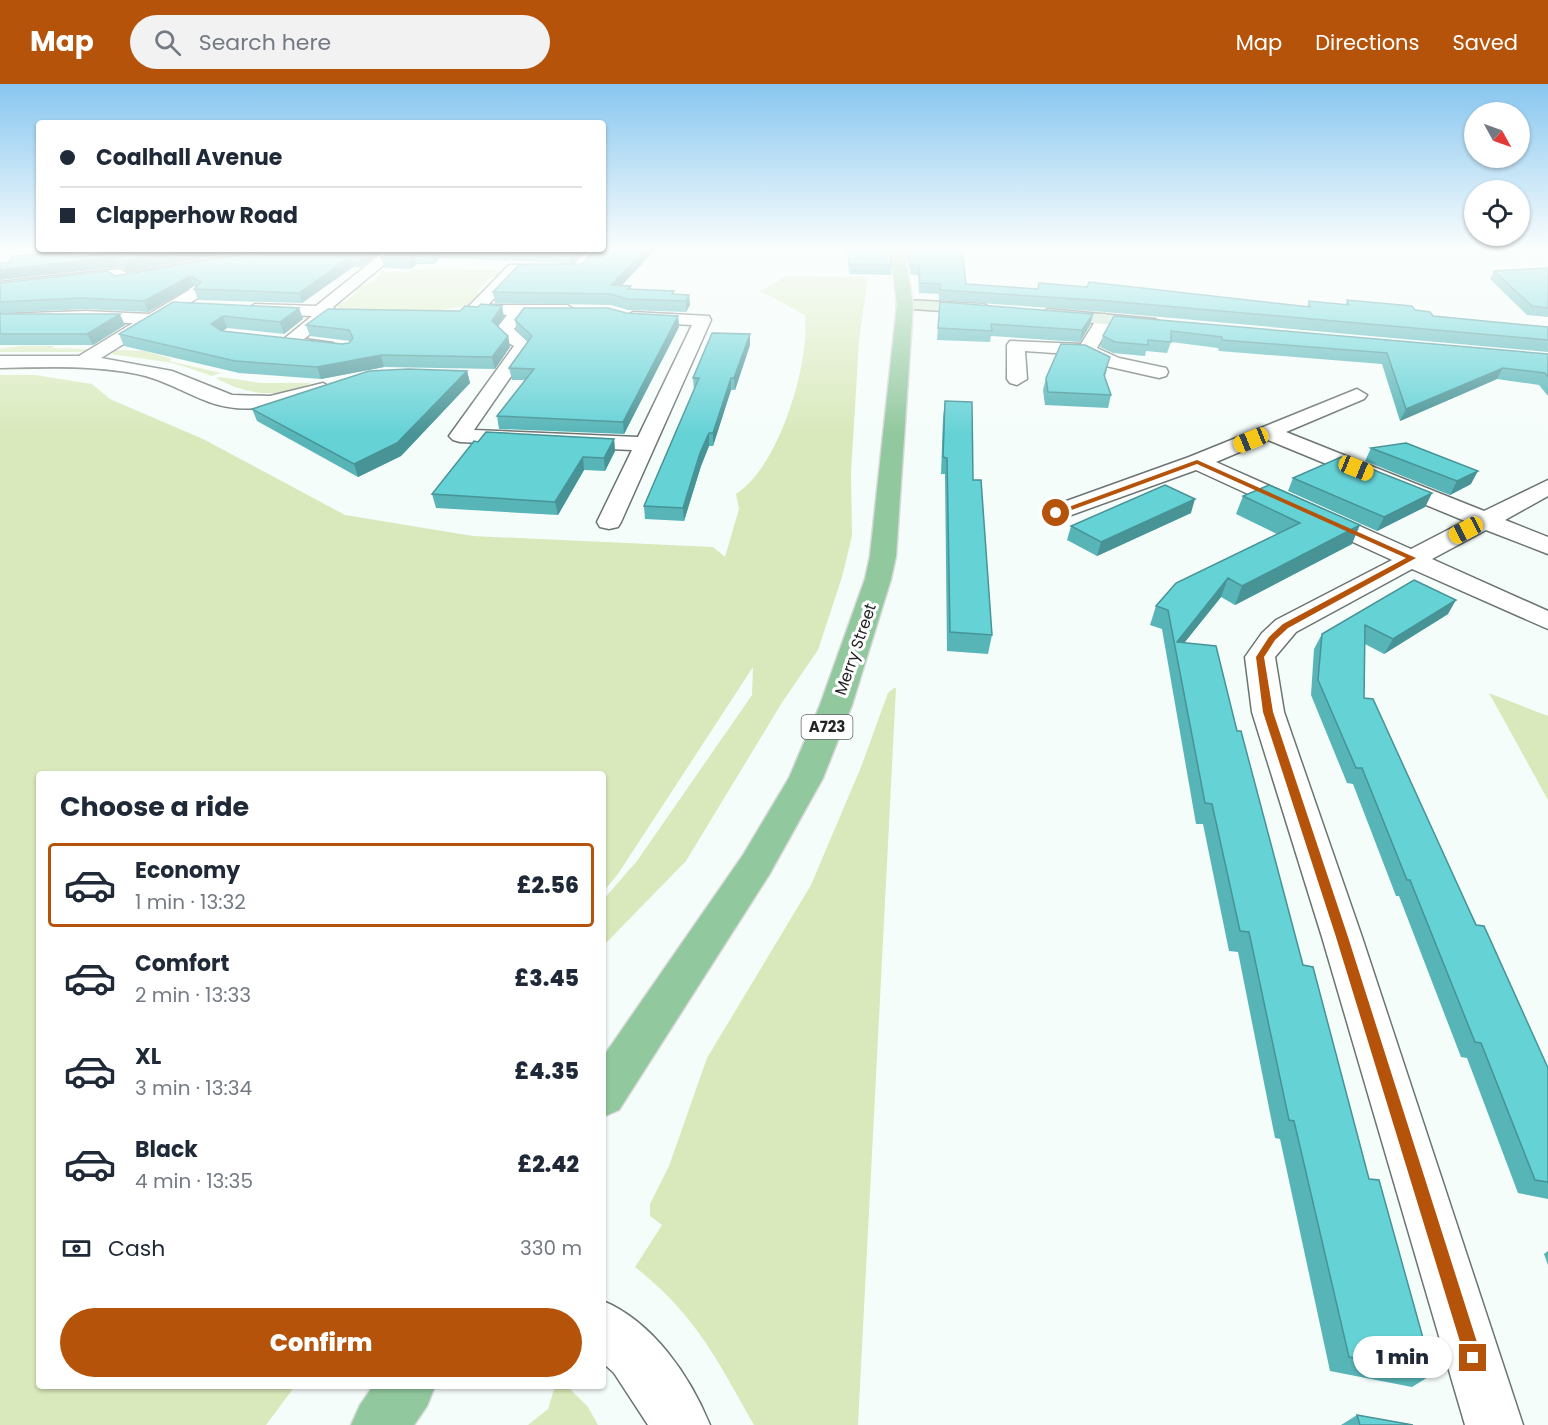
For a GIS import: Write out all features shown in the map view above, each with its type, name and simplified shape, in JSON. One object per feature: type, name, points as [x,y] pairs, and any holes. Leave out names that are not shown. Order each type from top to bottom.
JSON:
[{"type":"main road","name":"Merry Street","points":[[606,1090],[756,865],[806,778],[836,705],[878,579],[883,556],[905,311]]},
{"type":"main road","points":[[995,311],[1002,311]]},
{"type":"main road","points":[[1025,313],[1175,326]]},
{"type":"main road","points":[[380,1425],[405,1389]]},
{"type":"street","points":[[83,361],[168,311]]},
{"type":"street","points":[[316,311],[328,311]]},
{"type":"street","points":[[290,342],[328,311]]},
{"type":"street","points":[[511,311],[589,311]]},
{"type":"street","points":[[520,311],[505,332],[523,346],[460,436],[644,444]]},
{"type":"street","points":[[609,522],[703,320],[627,317],[611,312]]},
{"type":"street","points":[[9,318],[86,316],[153,320]]},
{"type":"street","points":[[1087,350],[1105,319]]},
{"type":"street","points":[[268,339],[346,348]]},
{"type":"street","points":[[1017,379],[1016,345],[1087,350],[1113,362],[1159,372]]},
{"type":"street","points":[[0,362],[83,361],[165,375],[217,398],[232,401],[270,402],[292,398],[343,382]]},
{"type":"street","points":[[478,376],[500,377]]},
{"type":"street","points":[[1056,513],[1197,462],[1270,433],[1357,394]]},
{"type":"street","points":[[1270,433],[1548,546]]},
{"type":"street","points":[[1197,462],[1548,621]]},
{"type":"street","points":[[1494,1425],[1342,937],[1268,712],[1260,657],[1272,639],[1286,626],[1548,487]]},
{"type":"street","points":[[606,1330],[634,1353],[681,1425]]},
{"type":"green space","points":[[364,311],[438,311],[429,312]]},
{"type":"green space","points":[[797,311],[863,311],[859,342],[851,472],[852,536],[842,577],[818,650],[783,701],[686,861],[606,943],[606,897],[637,861],[752,695],[753,667],[618,874],[606,888],[606,771],[36,771],[36,1389],[293,1389],[266,1425],[0,1425],[0,375],[35,375],[92,384],[110,399],[203,439],[345,515],[473,536],[713,547],[725,557],[739,509],[736,494],[752,481],[766,462],[778,438],[797,386],[805,336],[805,315]]},
{"type":"green space","points":[[21,346],[91,349],[84,352],[0,352],[0,349]]},
{"type":"green space","points":[[117,350],[145,351],[172,359],[169,361],[221,373],[212,376],[173,363],[111,354]]},
{"type":"green space","points":[[216,378],[261,383],[311,383],[286,391],[262,393],[239,388]]},
{"type":"green space","points":[[896,688],[858,1425],[754,1425],[716,1359],[690,1321],[656,1285],[635,1267],[662,1225],[650,1216],[650,1204],[669,1166],[707,1058],[811,885],[861,767],[888,693]]},
{"type":"green space","points":[[1489,693],[1548,716],[1548,800]]},
{"type":"green space","points":[[554,1389],[570,1389],[588,1407],[598,1425],[528,1425],[548,1409]]},
{"type":"building","points":[[159,311],[295,311],[280,322],[223,316],[211,324],[222,331],[342,344],[349,343],[353,338],[349,330],[306,325],[326,311],[499,311],[492,321],[508,336],[492,357],[381,355],[317,367],[235,361],[119,334]]},
{"type":"building","points":[[522,311],[617,311],[678,316],[623,422],[497,416],[534,369],[509,368],[532,336],[515,320]]},
{"type":"building","points":[[939,311],[1049,311],[1093,314],[1082,330],[991,324],[992,331],[938,328]]},
{"type":"building","points":[[1216,311],[1419,311],[1430,312],[1433,316],[1548,327],[1548,340]]},
{"type":"building","points":[[0,313],[120,314],[87,334],[0,334]]},
{"type":"building","points":[[1114,316],[1548,354],[1548,377],[1545,373],[1503,368],[1406,409],[1387,353],[1222,340],[1222,337],[1171,331],[1171,342],[1148,340],[1148,345],[1115,342],[1103,336]]},
{"type":"building","points":[[712,333],[750,334],[734,378],[731,378],[713,433],[709,433],[700,453],[683,508],[644,506],[699,378],[693,378]]},
{"type":"building","points":[[1061,344],[1085,345],[1110,357],[1104,375],[1111,395],[1048,392],[1046,378]]},
{"type":"building","points":[[408,369],[467,371],[397,443],[354,464],[252,409],[369,371]]},
{"type":"building","points":[[945,401],[972,402],[973,480],[981,480],[992,635],[950,632],[947,458],[943,457]]},
{"type":"building","points":[[486,432],[614,439],[604,458],[583,457],[555,502],[432,494],[474,441],[478,442]]},
{"type":"building","points":[[1406,443],[1478,471],[1457,481],[1371,448]]},
{"type":"building","points":[[1341,457],[1432,493],[1384,517],[1293,478]]},
{"type":"building","points":[[1165,485],[1195,499],[1101,542],[1071,526]]},
{"type":"building","points":[[1269,485],[1360,525],[1242,586],[1228,578],[1177,642],[1216,646],[1237,731],[1241,731],[1303,965],[1313,967],[1369,1179],[1379,1180],[1433,1374],[1349,1357],[1294,1121],[1289,1120],[1249,932],[1240,931],[1212,804],[1205,803],[1168,610],[1156,606],[1176,583],[1300,523],[1243,496]]},
{"type":"building","points":[[1414,580],[1456,600],[1393,639],[1365,625],[1364,698],[1373,699],[1476,925],[1484,926],[1548,1068],[1548,1182],[1535,1180],[1481,1043],[1475,1042],[1362,768],[1356,768],[1318,680],[1322,634]]},
{"type":"building","points":[[1357,1415],[1413,1425],[1360,1425]]},
{"type":"route","points":[[1056,513],[1197,462],[1412,558],[1286,626],[1272,639],[1260,657],[1268,712],[1342,937],[1473,1358]]}]
